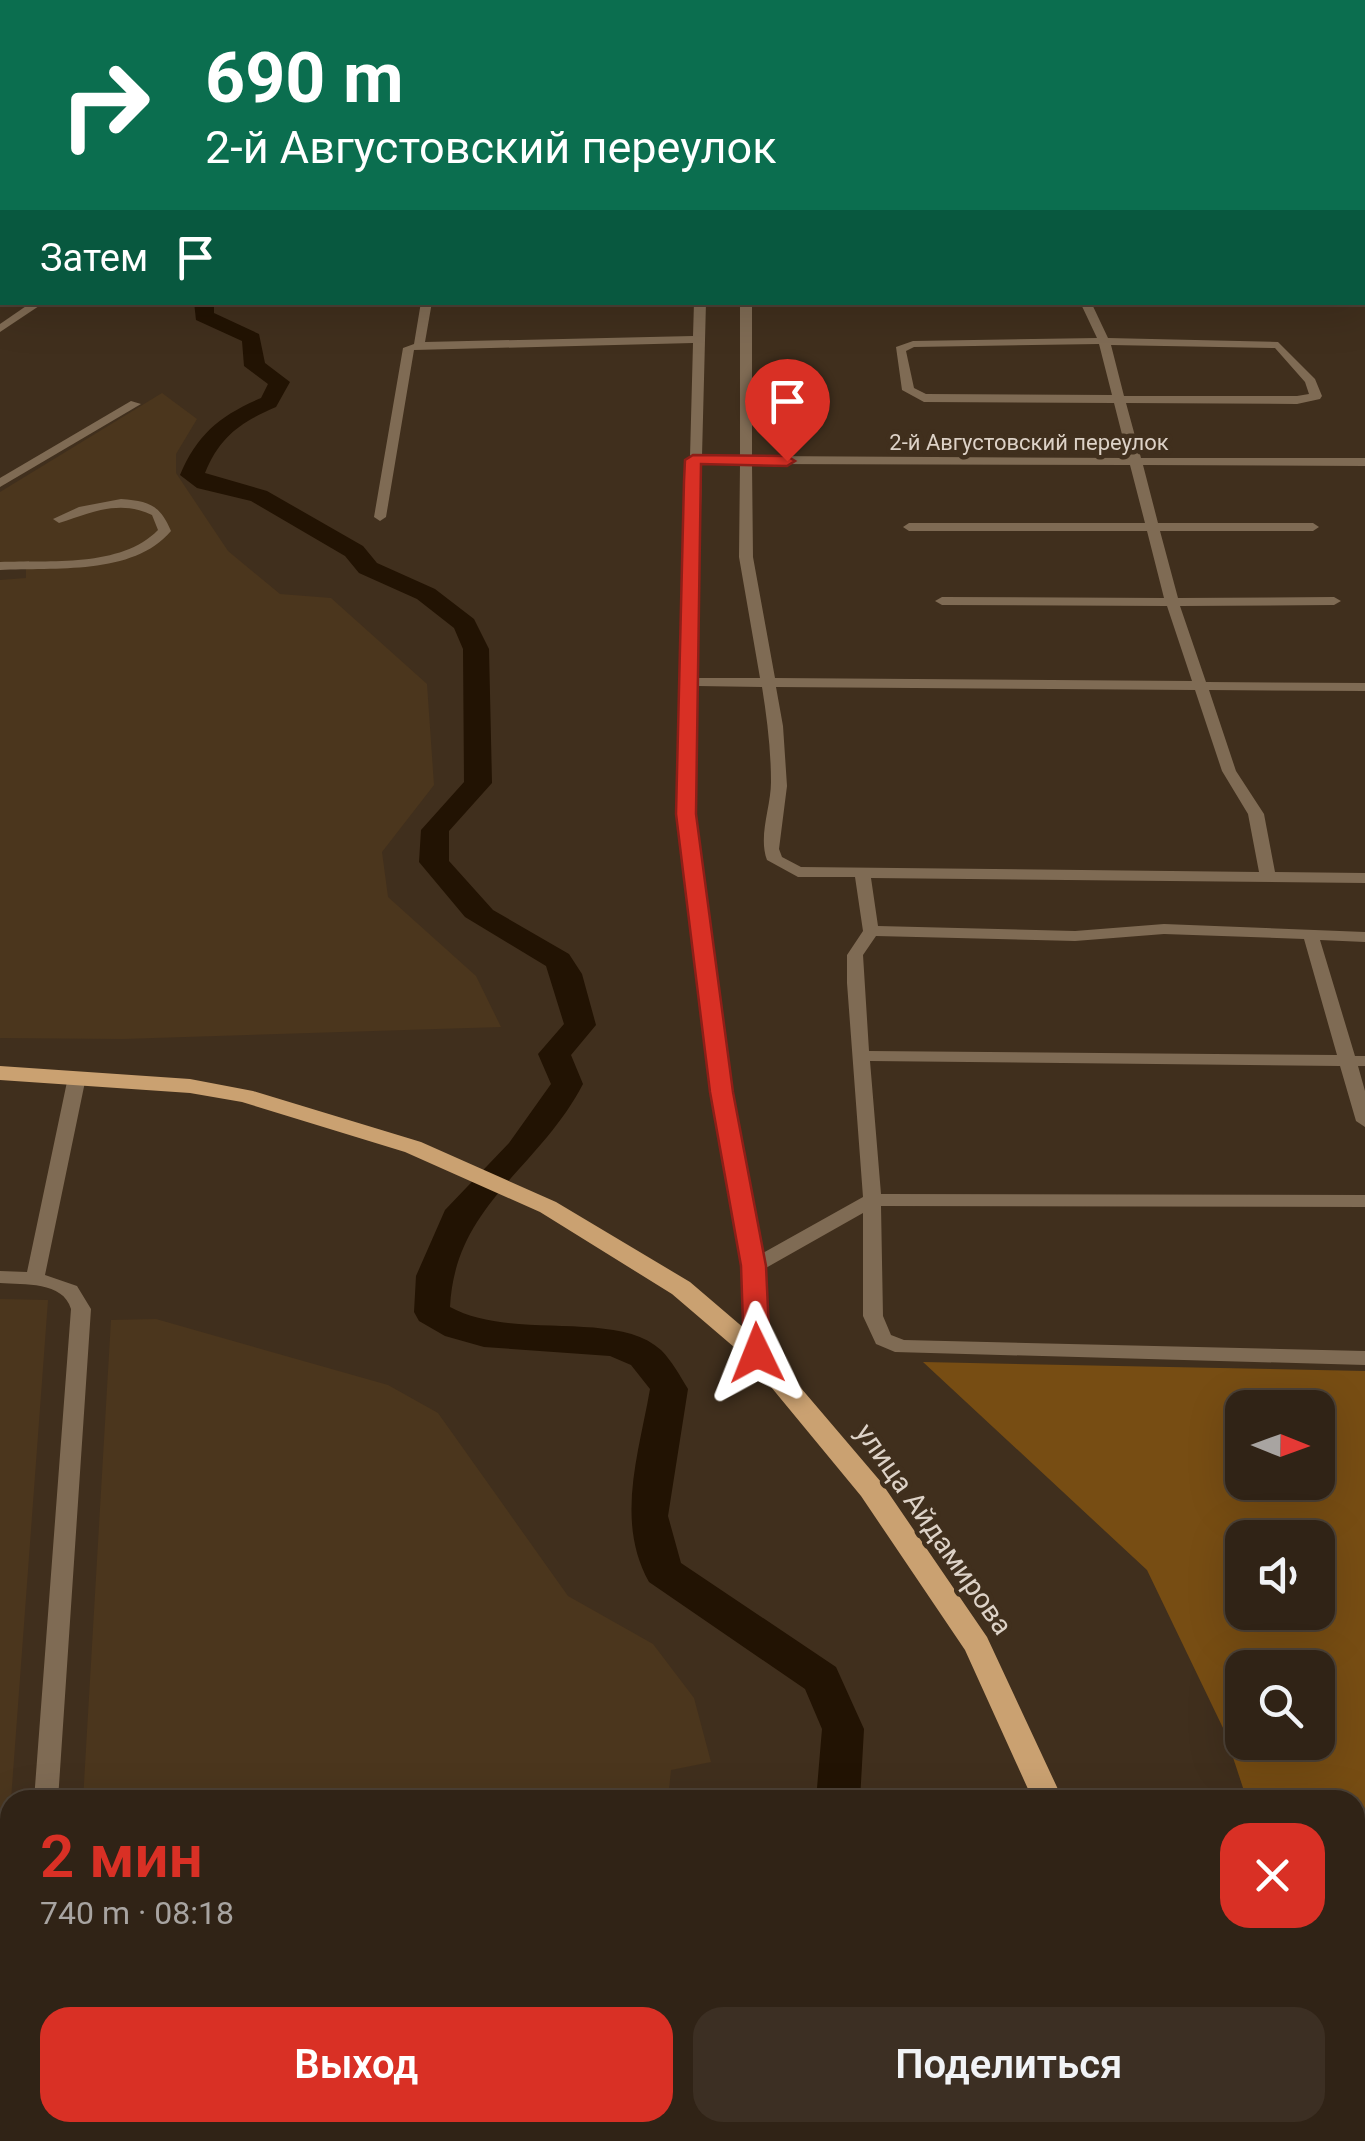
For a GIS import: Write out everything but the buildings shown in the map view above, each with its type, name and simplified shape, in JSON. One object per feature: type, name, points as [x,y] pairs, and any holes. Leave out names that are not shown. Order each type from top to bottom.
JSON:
[{"type":"main road","name":"улица Айдамирова","points":[[0,1073],[78,1076],[245,1096],[413,1147],[548,1207],[681,1288],[757,1353],[871,1490],[977,1645],[1043,1790]]},
{"type":"street","points":[[0,329],[36,305]]},
{"type":"street","points":[[418,346],[426,305]]},
{"type":"street","points":[[700,305],[686,814],[721,1092],[754,1266],[757,1353]]},
{"type":"street","points":[[746,305],[746,557],[758,643],[770,684],[779,786],[771,848],[775,860],[798,872],[1365,878]]},
{"type":"street","points":[[1086,305],[1104,340],[1172,602],[1229,771],[1256,814],[1268,877]]},
{"type":"street","points":[[380,517],[409,348],[698,339]]},
{"type":"street","points":[[1104,340],[1278,345],[1317,390],[1316,396],[1297,400],[924,398],[908,390],[900,349],[913,344],[1104,340]]},
{"type":"street","points":[[0,483],[135,404]]},
{"type":"street","name":"2-й Августовский переулок","points":[[693,460],[1365,462]]},
{"type":"street","points":[[0,566],[120,557],[150,548],[166,531],[157,513],[127,502],[58,519]]},
{"type":"street","points":[[909,527],[1313,527]]},
{"type":"street","points":[[942,601],[1334,601]]},
{"type":"street","points":[[688,682],[1365,687]]},
{"type":"street","points":[[862,873],[871,930],[855,954],[872,1200],[873,1316],[884,1339],[902,1347],[1365,1358]]},
{"type":"street","points":[[871,930],[1075,936],[1164,929],[1365,937]]},
{"type":"street","points":[[1311,937],[1356,1061],[1365,1121]]},
{"type":"street","points":[[860,1056],[1356,1061]]},
{"type":"street","points":[[35,1279],[78,1076]]},
{"type":"street","points":[[754,1266],[872,1200],[1365,1200]]},
{"type":"street","points":[[0,1277],[35,1279],[68,1288],[79,1298],[81,1309],[47,1790]]},
{"type":"shaded area","points":[[162,393],[197,419],[176,454],[176,473],[228,551],[280,594],[331,598],[427,684],[434,785],[382,852],[388,897],[476,976],[501,1027],[123,1039],[0,1038],[0,580],[26,578],[26,562],[0,563],[0,492]]},
{"type":"shaded area","points":[[0,1299],[48,1300],[12,1790],[0,1790]]},
{"type":"shaded area","points":[[156,1319],[388,1385],[438,1413],[568,1596],[653,1644],[694,1698],[711,1762],[671,1770],[669,1790],[84,1790],[111,1320]]},
{"type":"shaded area","points":[[923,1362],[1365,1371],[1365,1790],[1244,1790],[1234,1760],[1335,1760],[1335,1650],[1225,1650],[1225,1733],[1147,1570]]},
{"type":"waterway","points":[[204,305],[203,316],[252,338],[255,366],[279,382],[269,402],[241,412],[220,429],[192,475],[205,483],[259,496],[354,551],[368,568],[426,594],[465,624],[476,649],[478,783],[435,830],[434,862],[482,916],[549,952],[566,974],[573,994],[580,1025],[554,1054],[567,1084],[552,1112],[521,1150],[462,1210],[434,1276],[432,1312],[458,1327],[484,1335],[615,1344],[640,1353],[653,1364],[669,1389],[648,1516],[663,1571],[821,1679],[843,1729],[839,1790]]},
{"type":"route","points":[[757,1353],[754,1266],[721,1092],[686,814],[692,481],[693,460],[787,461]]}]
